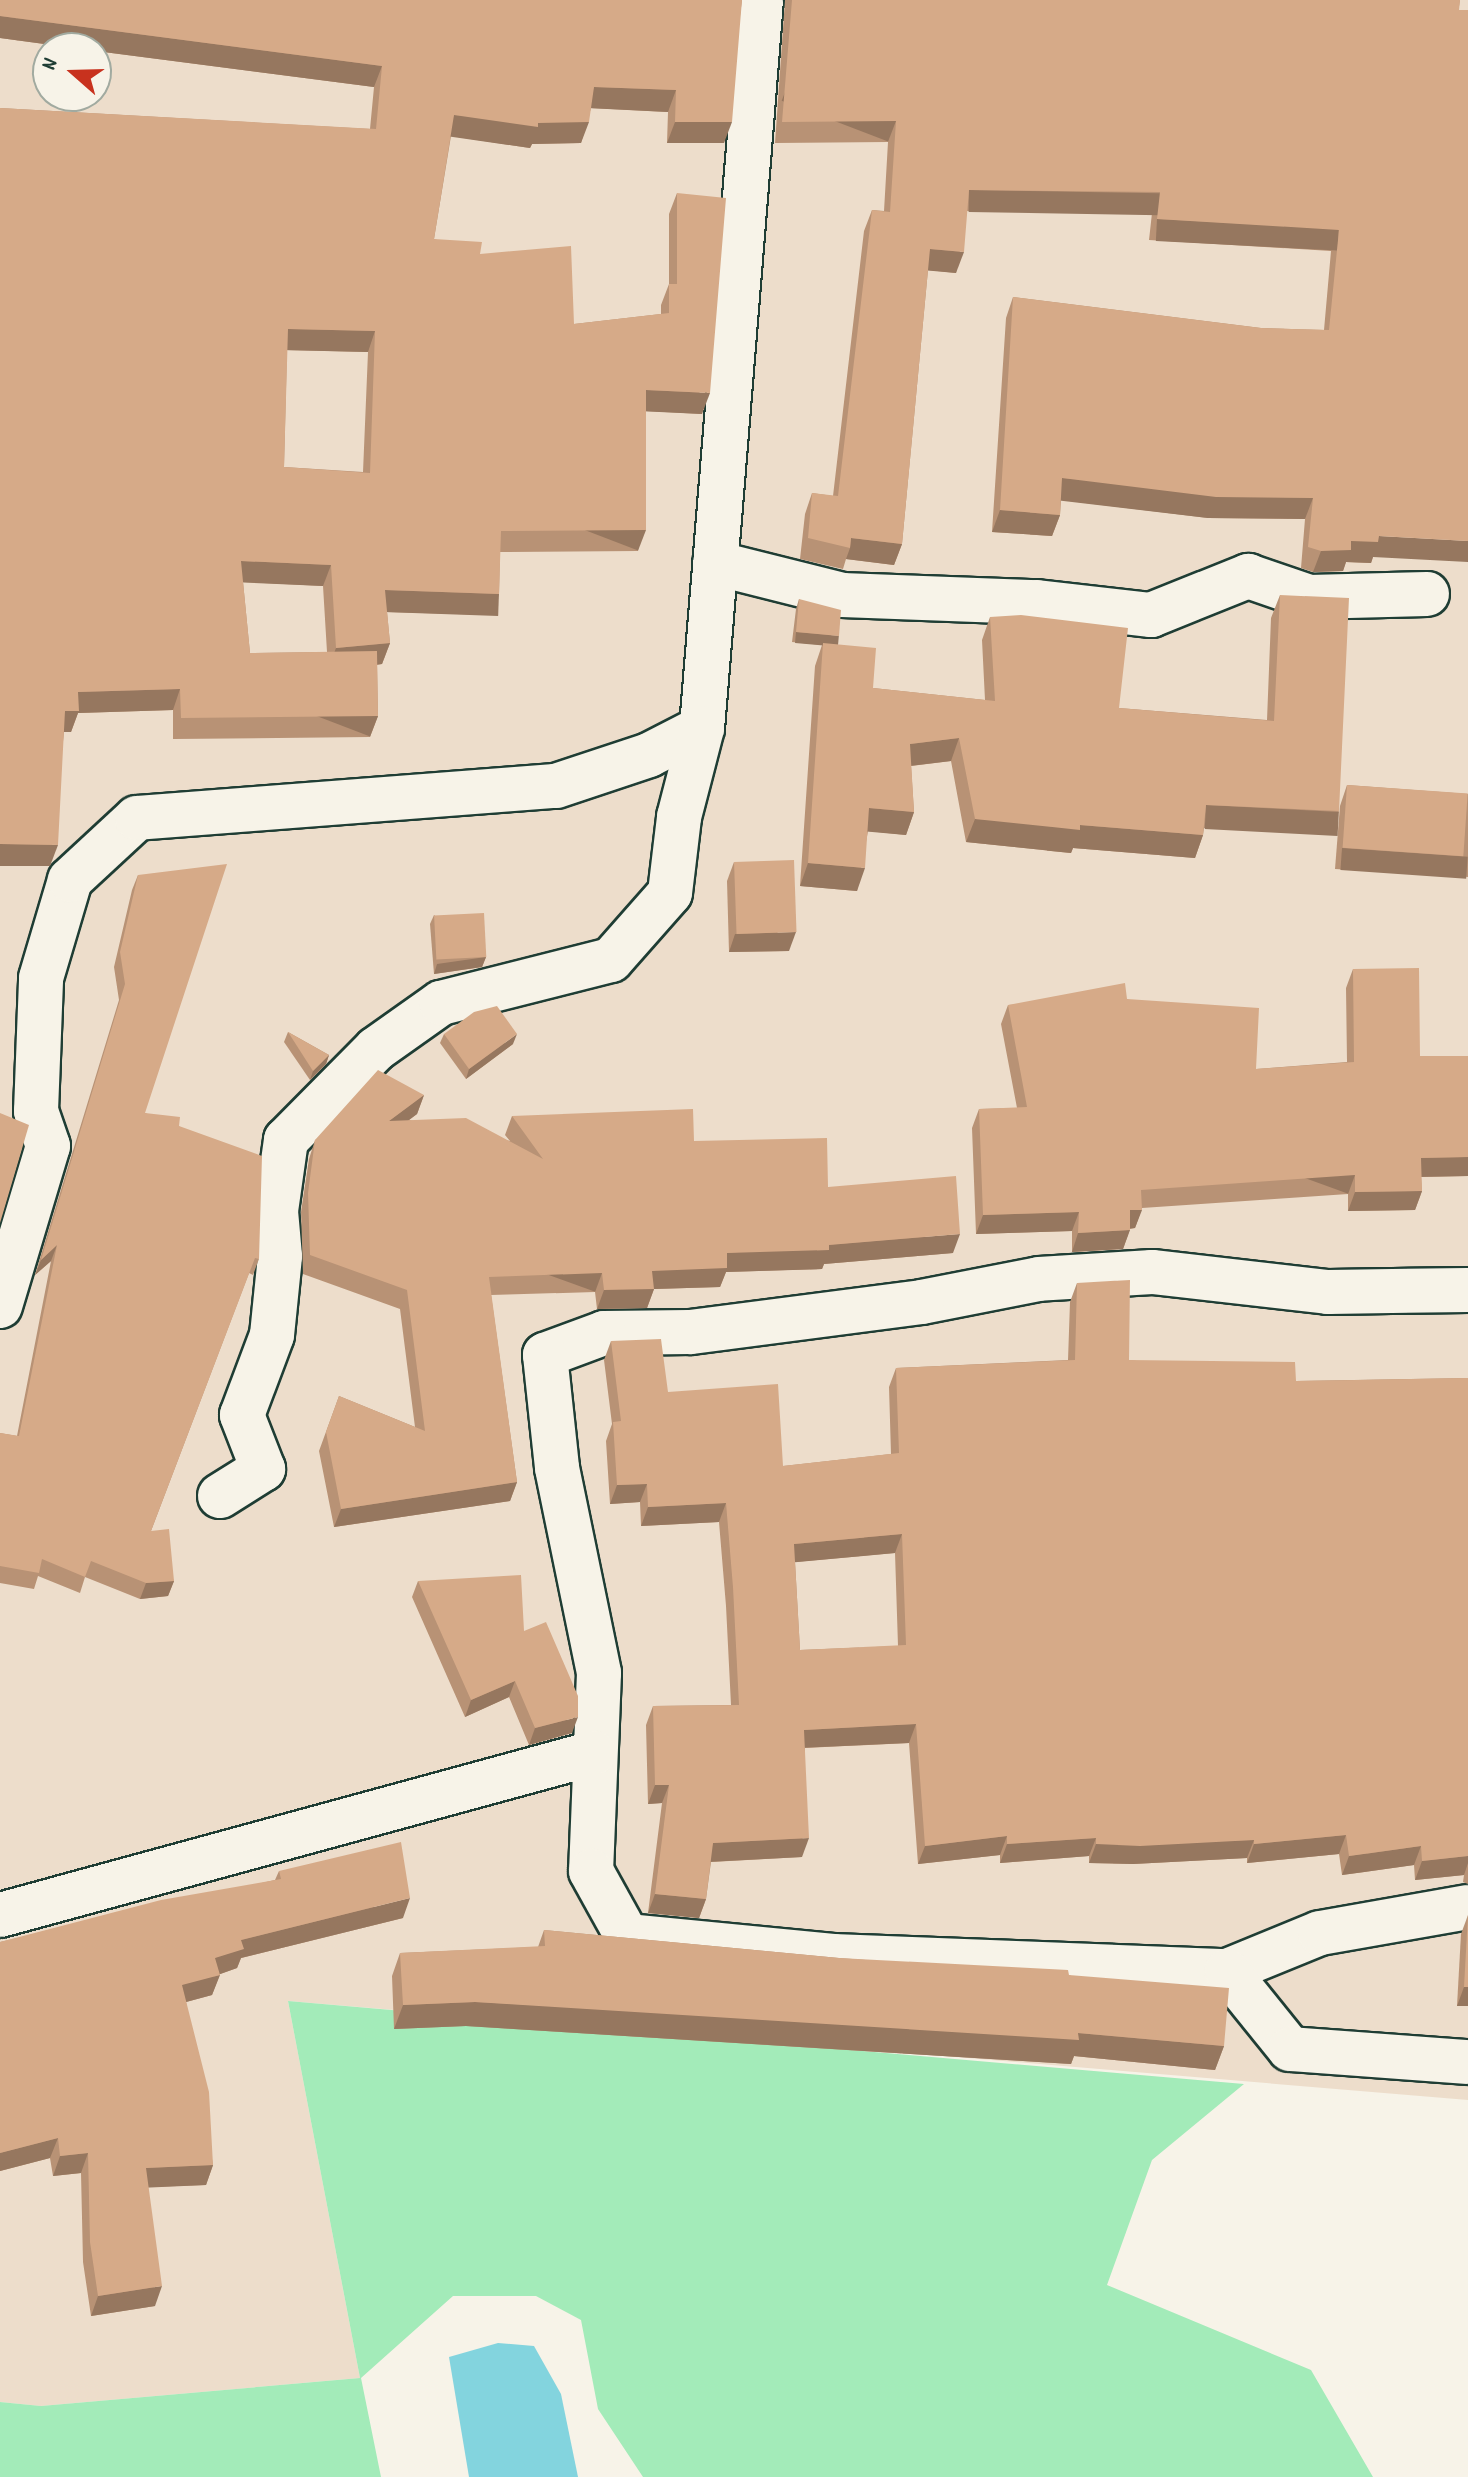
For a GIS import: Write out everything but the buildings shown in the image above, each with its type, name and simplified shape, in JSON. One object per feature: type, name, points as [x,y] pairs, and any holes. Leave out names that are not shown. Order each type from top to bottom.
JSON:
[{"type":"street","points":[[220,1496],[263,1469],[242,1415],[272,1335],[280,1256],[276,1211],[286,1140],[376,1049],[441,1003],[611,960],[670,893],[679,817],[702,728],[761,0]]},
{"type":"street","points":[[715,563],[842,595],[1037,602],[1151,615],[1248,576],[1309,597],[1427,594]]},
{"type":"street","points":[[0,1306],[48,1146],[36,1111],[41,978],[70,880],[137,818],[556,786],[649,755],[702,728]]},
{"type":"street","points":[[1468,1290],[1328,1292],[1152,1272],[1039,1279],[922,1302],[690,1332],[604,1333],[545,1355],[557,1468],[599,1673],[591,1871],[627,1936],[833,1956],[1227,1971],[1320,1933],[1468,1907]]},
{"type":"street","points":[[0,1915],[594,1753]]},
{"type":"street","points":[[1227,1971],[1290,2049],[1468,2062]]},
{"type":"shaded area","points":[[0,0],[1468,0],[1468,2100],[288,2001],[360,2378],[41,2406],[0,2402]]},
{"type":"green space","points":[[288,2001],[1244,2084],[1152,2160],[1107,2285],[1311,2370],[1373,2477],[643,2477],[598,2409],[581,2320],[536,2296],[453,2296],[361,2378],[381,2477],[0,2477],[0,2402],[41,2406],[360,2378]]},
{"type":"water","points":[[498,2343],[534,2346],[561,2394],[578,2477],[469,2477],[449,2357]]}]
